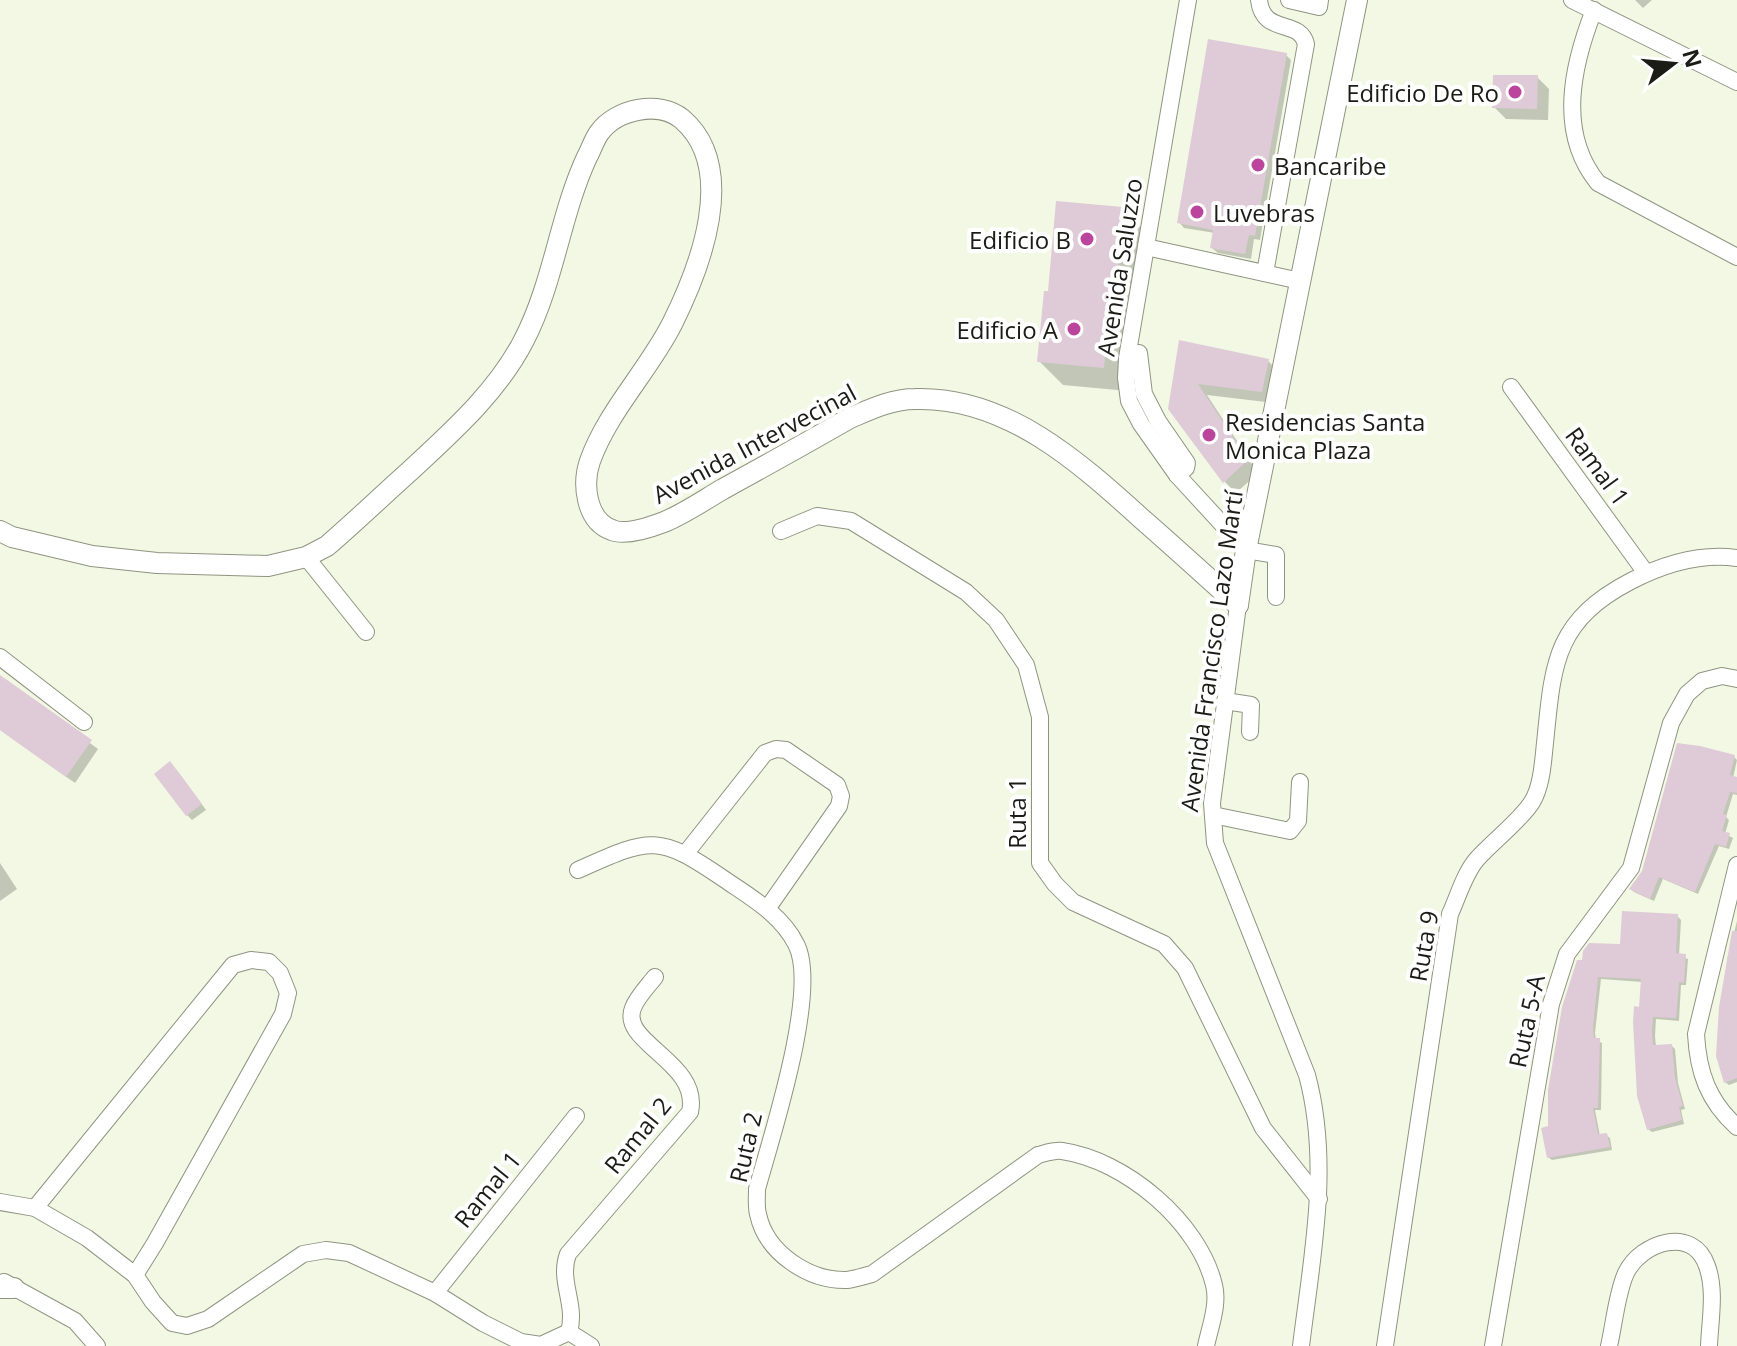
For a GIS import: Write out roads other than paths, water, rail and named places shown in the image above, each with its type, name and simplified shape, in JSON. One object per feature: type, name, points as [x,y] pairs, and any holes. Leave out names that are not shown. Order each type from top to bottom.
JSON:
[{"type":"main road","name":"Avenida Francisco Lazo Martí","points":[[1238,605],[1246,550],[1357,0]]},
{"type":"main road","name":"Avenida Intervecinal","points":[[0,531],[12,537],[92,556],[157,563],[268,566],[306,557],[327,546],[453,431],[501,377],[530,325],[577,180],[599,133],[611,122],[637,110],[655,108],[678,116],[695,131],[712,175],[712,195],[702,249],[672,324],[590,462],[586,486],[591,512],[601,523],[613,531],[623,532],[667,521],[850,418],[880,405],[912,399],[948,401],[1011,421],[1052,443],[1101,482],[1238,605]]},
{"type":"street","name":"Avenida Saluzzo","points":[[1188,0],[1126,378],[1129,401],[1141,424],[1177,475],[1246,550]]},
{"type":"street","points":[[1259,0],[1261,13],[1267,21],[1299,32],[1306,44],[1265,273]]},
{"type":"street","points":[[1289,0],[1319,7],[1320,0]]},
{"type":"street","points":[[1572,0],[1737,82]]},
{"type":"street","points":[[1594,10],[1584,36],[1571,98],[1575,135],[1585,167],[1598,183],[1737,257]]},
{"type":"street","points":[[1146,247],[1300,281]]},
{"type":"street","points":[[1139,353],[1144,394],[1187,463],[1186,468],[1177,475]]},
{"type":"street","name":"Ramal 1","points":[[1511,387],[1646,573]]},
{"type":"street","name":"Ruta 1","points":[[781,531],[817,516],[851,521],[966,592],[996,620],[1026,665],[1040,717],[1040,863],[1073,902],[1164,944],[1185,968],[1263,1128],[1319,1199]]},
{"type":"street","points":[[1246,550],[1276,555],[1276,597]]},
{"type":"street","name":"Ruta 9","points":[[1385,1346],[1450,914],[1474,863],[1532,802],[1542,769],[1552,679],[1562,645],[1582,616],[1603,596],[1646,573],[1690,559],[1715,555],[1737,558]]},
{"type":"street","points":[[306,557],[366,632]]},
{"type":"street","name":"Avenida Francisco Lazo Martí","points":[[1238,605],[1212,803],[1215,843],[1307,1075],[1315,1107],[1319,1199],[1301,1346]]},
{"type":"street","points":[[0,657],[84,722]]},
{"type":"street","name":"Ruta 5-A","points":[[1493,1346],[1551,1004],[1567,954],[1631,868],[1671,723],[1687,694],[1702,681],[1722,676],[1737,679]]},
{"type":"street","points":[[1225,701],[1251,705],[1250,732]]},
{"type":"street","points":[[686,853],[765,753],[786,750],[837,785],[841,796],[839,806],[767,909]]},
{"type":"street","points":[[1213,815],[1290,831],[1298,821],[1300,782]]},
{"type":"street","name":"Ruta 2","points":[[578,870],[641,846],[657,844],[686,853],[767,909],[788,930],[798,947],[802,966],[798,1034],[757,1189],[757,1214],[768,1239],[786,1260],[820,1276],[848,1280],[872,1274],[1038,1155],[1059,1150],[1099,1161],[1142,1185],[1179,1220],[1205,1260],[1215,1287],[1215,1304],[1206,1346]]},
{"type":"street","points":[[1737,865],[1696,1034],[1697,1060],[1707,1091],[1722,1113],[1737,1127]]},
{"type":"street","points":[[35,1208],[233,965],[251,960],[269,962],[280,973],[288,993],[283,1014],[135,1275]]},
{"type":"street","name":"Ramal 2","points":[[569,1332],[573,1317],[563,1267],[568,1254],[690,1112],[692,1091],[686,1080],[638,1032],[632,1020],[633,1006],[655,977]]},
{"type":"street","name":"Ramal 1","points":[[435,1293],[576,1116]]},
{"type":"street","points":[[0,1202],[35,1208],[70,1226],[135,1275],[161,1313],[172,1323],[187,1326],[208,1319],[303,1254],[326,1250],[349,1253],[435,1293],[521,1342],[541,1345],[569,1332],[591,1346]]},
{"type":"street","points":[[1609,1346],[1625,1274],[1643,1250],[1667,1241],[1689,1244],[1706,1262],[1712,1285],[1709,1346]]},
{"type":"street","points":[[5,1285],[75,1321],[97,1346]]},
{"type":"place","name":"Edificio De Ro","points":[[1515,92]]},
{"type":"place","name":"Bancaribe","points":[[1258,165]]},
{"type":"place","name":"Luvebras","points":[[1197,212]]},
{"type":"place","name":"Edificio B","points":[[1087,239]]},
{"type":"place","name":"Edificio A","points":[[1074,329]]},
{"type":"place","name":"Residencias Santa Monica Plaza","points":[[1209,435]]}]
